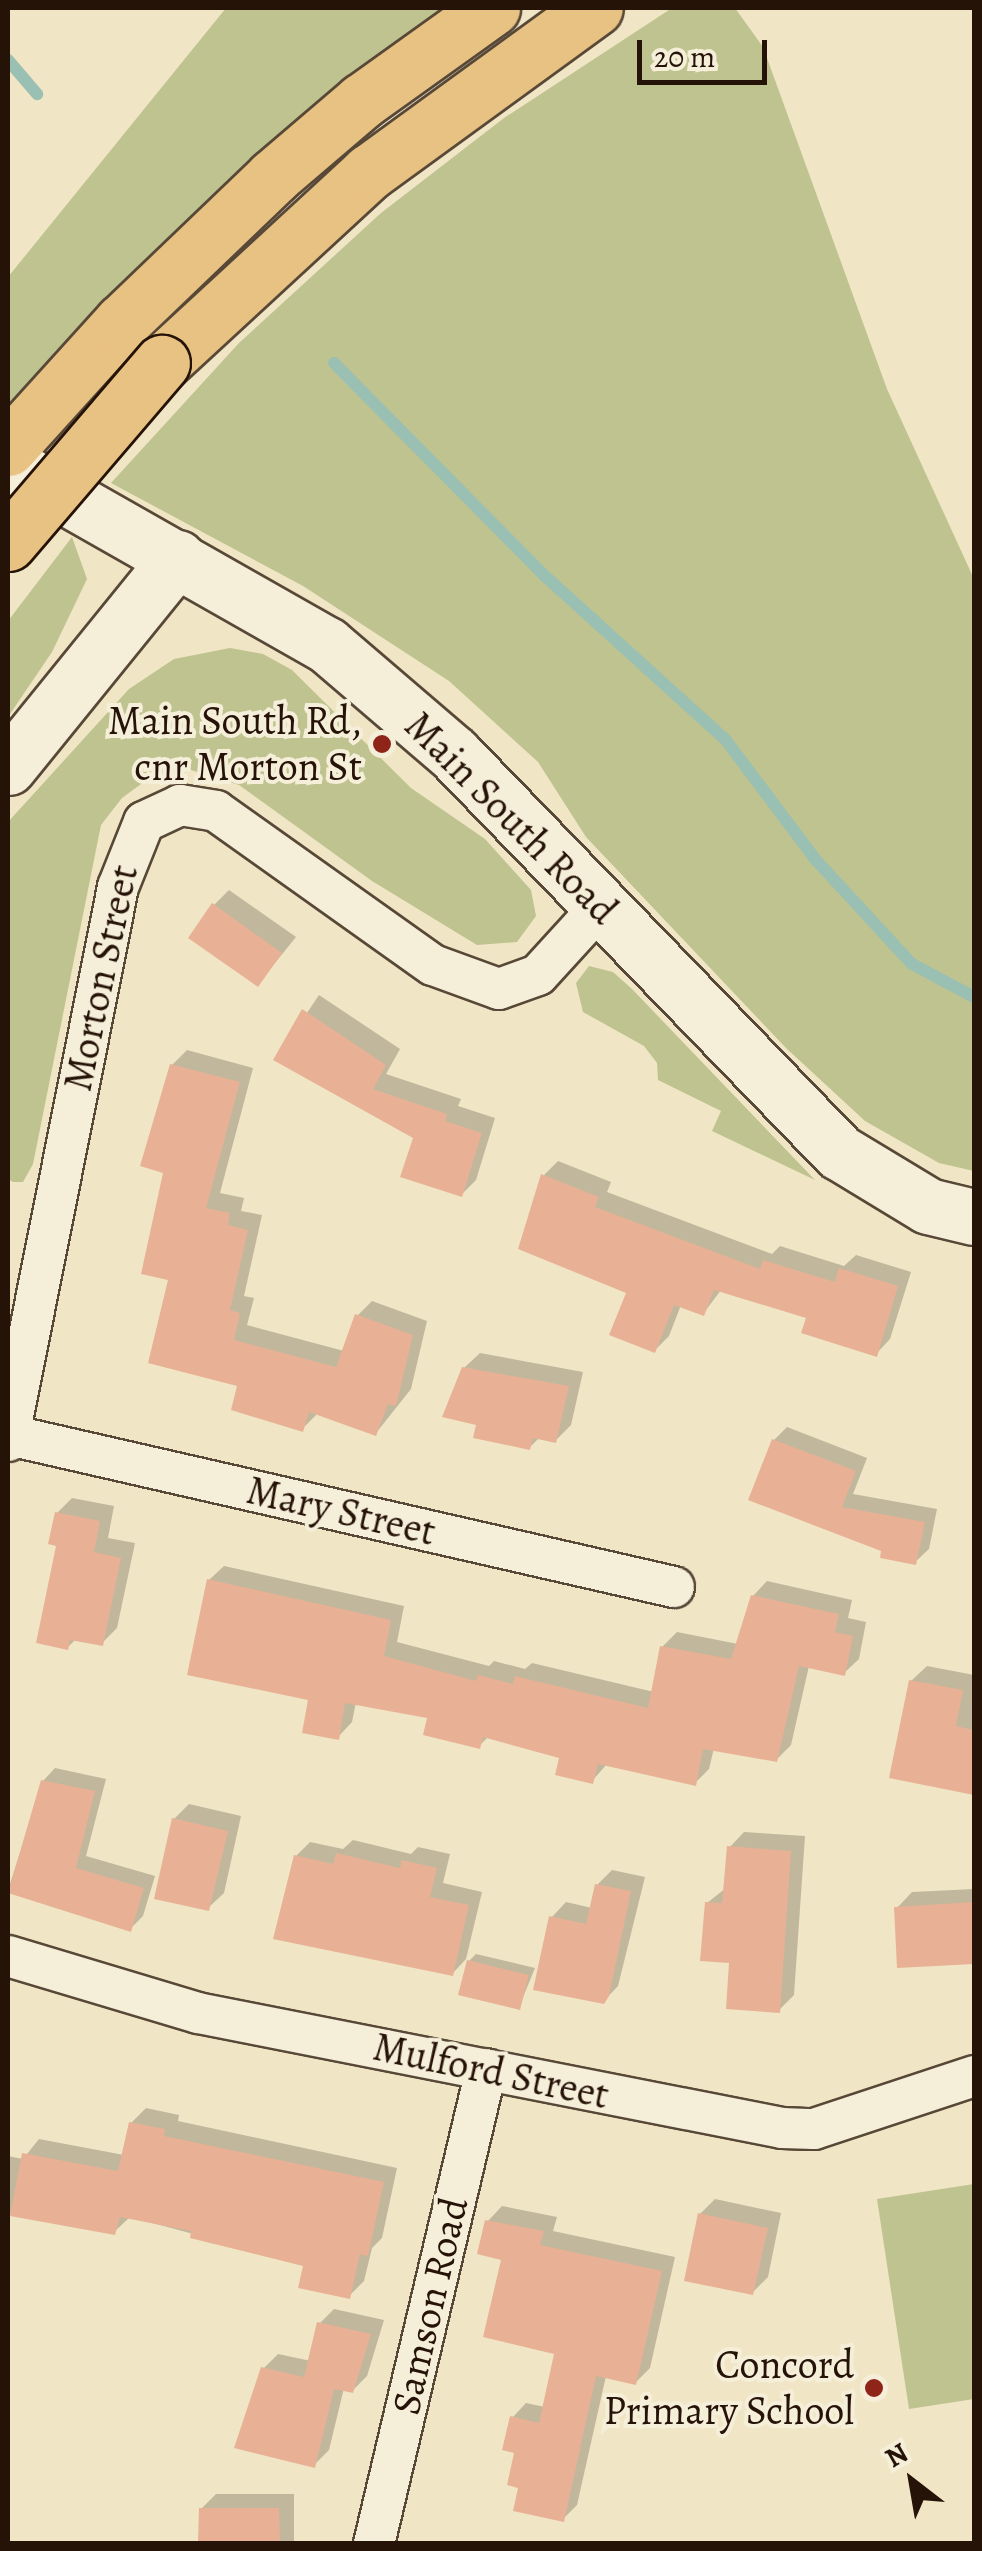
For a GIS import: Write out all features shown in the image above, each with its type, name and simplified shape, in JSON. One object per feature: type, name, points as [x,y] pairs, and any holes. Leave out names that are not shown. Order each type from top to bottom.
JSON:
[{"type":"highway","points":[[8,448],[122,322],[362,100],[492,8]]},
{"type":"highway","points":[[8,543],[162,364],[369,172],[595,8]]},
{"type":"main road","name":"Main South Road","points":[[8,464],[284,616],[342,658],[454,754],[839,1152],[928,1206],[974,1217]]},
{"type":"main road","points":[[8,767],[177,558]]},
{"type":"street","name":"Morton Street","points":[[8,1438],[118,888],[130,842],[144,822],[180,805],[216,811],[434,965],[498,988],[538,975],[600,907]]},
{"type":"street","name":"Mary Street","points":[[8,1438],[674,1587]]},
{"type":"street","name":"Mulford Street","points":[[8,1956],[198,2013],[634,2101],[814,2129],[974,2076]]},
{"type":"street","name":"Samson Road","points":[[374,2544],[486,2069]]},
{"type":"green space","points":[[226,8],[446,8],[295,121],[8,419],[8,277]]},
{"type":"green space","points":[[672,8],[735,8],[763,47],[887,389],[974,579],[974,1171],[939,1163],[865,1121],[786,1048],[586,837],[538,762],[449,681],[303,586],[111,483],[239,343],[381,213],[504,118]]},
{"type":"green space","points":[[72,537],[87,579],[52,652],[8,717],[8,621]]},
{"type":"green space","points":[[230,648],[263,654],[292,670],[411,788],[485,839],[531,890],[536,916],[517,942],[477,945],[372,881],[239,785],[191,770],[152,776],[122,798],[101,825],[33,1164],[23,1182],[13,1182],[8,1179],[8,822],[129,689],[174,659]]},
{"type":"green space","points":[[589,966],[613,972],[632,989],[815,1180],[712,1131],[721,1111],[658,1080],[657,1063],[644,1046],[583,1012],[576,983]]},
{"type":"green space","points":[[974,2184],[974,2399],[909,2409],[877,2199]]},
{"type":"building","points":[[212,903],[282,953],[258,987],[188,938]]},
{"type":"building","points":[[302,1009],[386,1065],[373,1089],[447,1114],[445,1121],[482,1133],[462,1197],[400,1177],[413,1138],[273,1060]]},
{"type":"building","points":[[170,1064],[240,1082],[206,1208],[230,1213],[228,1225],[248,1230],[230,1310],[240,1313],[234,1340],[336,1367],[355,1314],[413,1335],[396,1406],[388,1404],[376,1436],[309,1412],[303,1432],[231,1410],[237,1386],[148,1363],[168,1280],[141,1274],[163,1173],[140,1166]]},
{"type":"building","points":[[541,1174],[599,1197],[595,1207],[760,1269],[763,1260],[835,1282],[839,1268],[898,1286],[877,1357],[801,1333],[806,1318],[714,1290],[704,1316],[674,1305],[655,1353],[609,1335],[626,1293],[518,1249]]},
{"type":"building","points":[[462,1367],[569,1386],[556,1443],[533,1438],[530,1450],[473,1438],[476,1425],[442,1417]]},
{"type":"building","points":[[772,1439],[856,1471],[842,1507],[925,1522],[916,1565],[880,1558],[881,1551],[748,1500]]},
{"type":"building","points":[[55,1512],[100,1521],[94,1552],[121,1558],[103,1646],[70,1640],[68,1650],[36,1643],[56,1546],[48,1544]]},
{"type":"building","points":[[207,1579],[391,1620],[384,1656],[476,1681],[478,1675],[513,1684],[515,1676],[648,1708],[660,1646],[731,1659],[751,1595],[839,1614],[835,1632],[853,1636],[845,1676],[799,1666],[777,1762],[703,1749],[696,1786],[598,1764],[593,1784],[555,1775],[559,1758],[483,1737],[480,1749],[423,1735],[427,1718],[345,1703],[339,1740],[302,1733],[308,1700],[187,1675]]},
{"type":"building","points":[[909,1680],[963,1690],[956,1726],[974,1730],[974,1795],[889,1778]]},
{"type":"building","points":[[41,1780],[95,1791],[76,1868],[144,1888],[131,1932],[8,1893]]},
{"type":"building","points":[[172,1818],[228,1831],[209,1911],[154,1899]]},
{"type":"building","points":[[727,1846],[791,1851],[780,2013],[726,2009],[729,1963],[700,1961],[705,1902],[722,1903]]},
{"type":"building","points":[[336,1853],[400,1868],[402,1860],[437,1868],[430,1897],[469,1905],[453,1976],[273,1939],[294,1855],[333,1864]]},
{"type":"building","points":[[595,1884],[631,1891],[609,1996],[604,2004],[533,1990],[549,1916],[586,1924]]},
{"type":"building","points":[[974,1902],[974,1964],[897,1968],[894,1907]]},
{"type":"building","points":[[467,1960],[529,1975],[520,2010],[458,1995]]},
{"type":"building","points":[[129,2122],[165,2129],[164,2136],[384,2182],[368,2256],[360,2254],[350,2299],[298,2288],[303,2266],[190,2238],[191,2231],[120,2217],[115,2235],[10,2216],[22,2153],[118,2171]]},
{"type":"building","points":[[698,2213],[768,2228],[753,2295],[684,2281]]},
{"type":"building","points":[[485,2220],[544,2231],[540,2245],[662,2271],[636,2385],[596,2376],[564,2522],[513,2511],[518,2488],[507,2485],[514,2453],[502,2450],[510,2416],[539,2423],[554,2354],[483,2337],[501,2260],[477,2254]]},
{"type":"building","points":[[317,2322],[371,2334],[353,2393],[334,2389],[315,2468],[234,2448],[261,2367],[304,2377]]},
{"type":"building","points":[[199,2508],[279,2508],[280,2544],[198,2544]]},
{"type":"waterway","points":[[8,60],[37,94]]},
{"type":"waterway","points":[[334,363],[545,576],[725,739],[815,859],[912,964],[974,997]]},
{"type":"place","name":"Main South Rd, cnr Morton St","points":[[382,744]]},
{"type":"place","name":"Concord Primary School","points":[[874,2388]]}]
